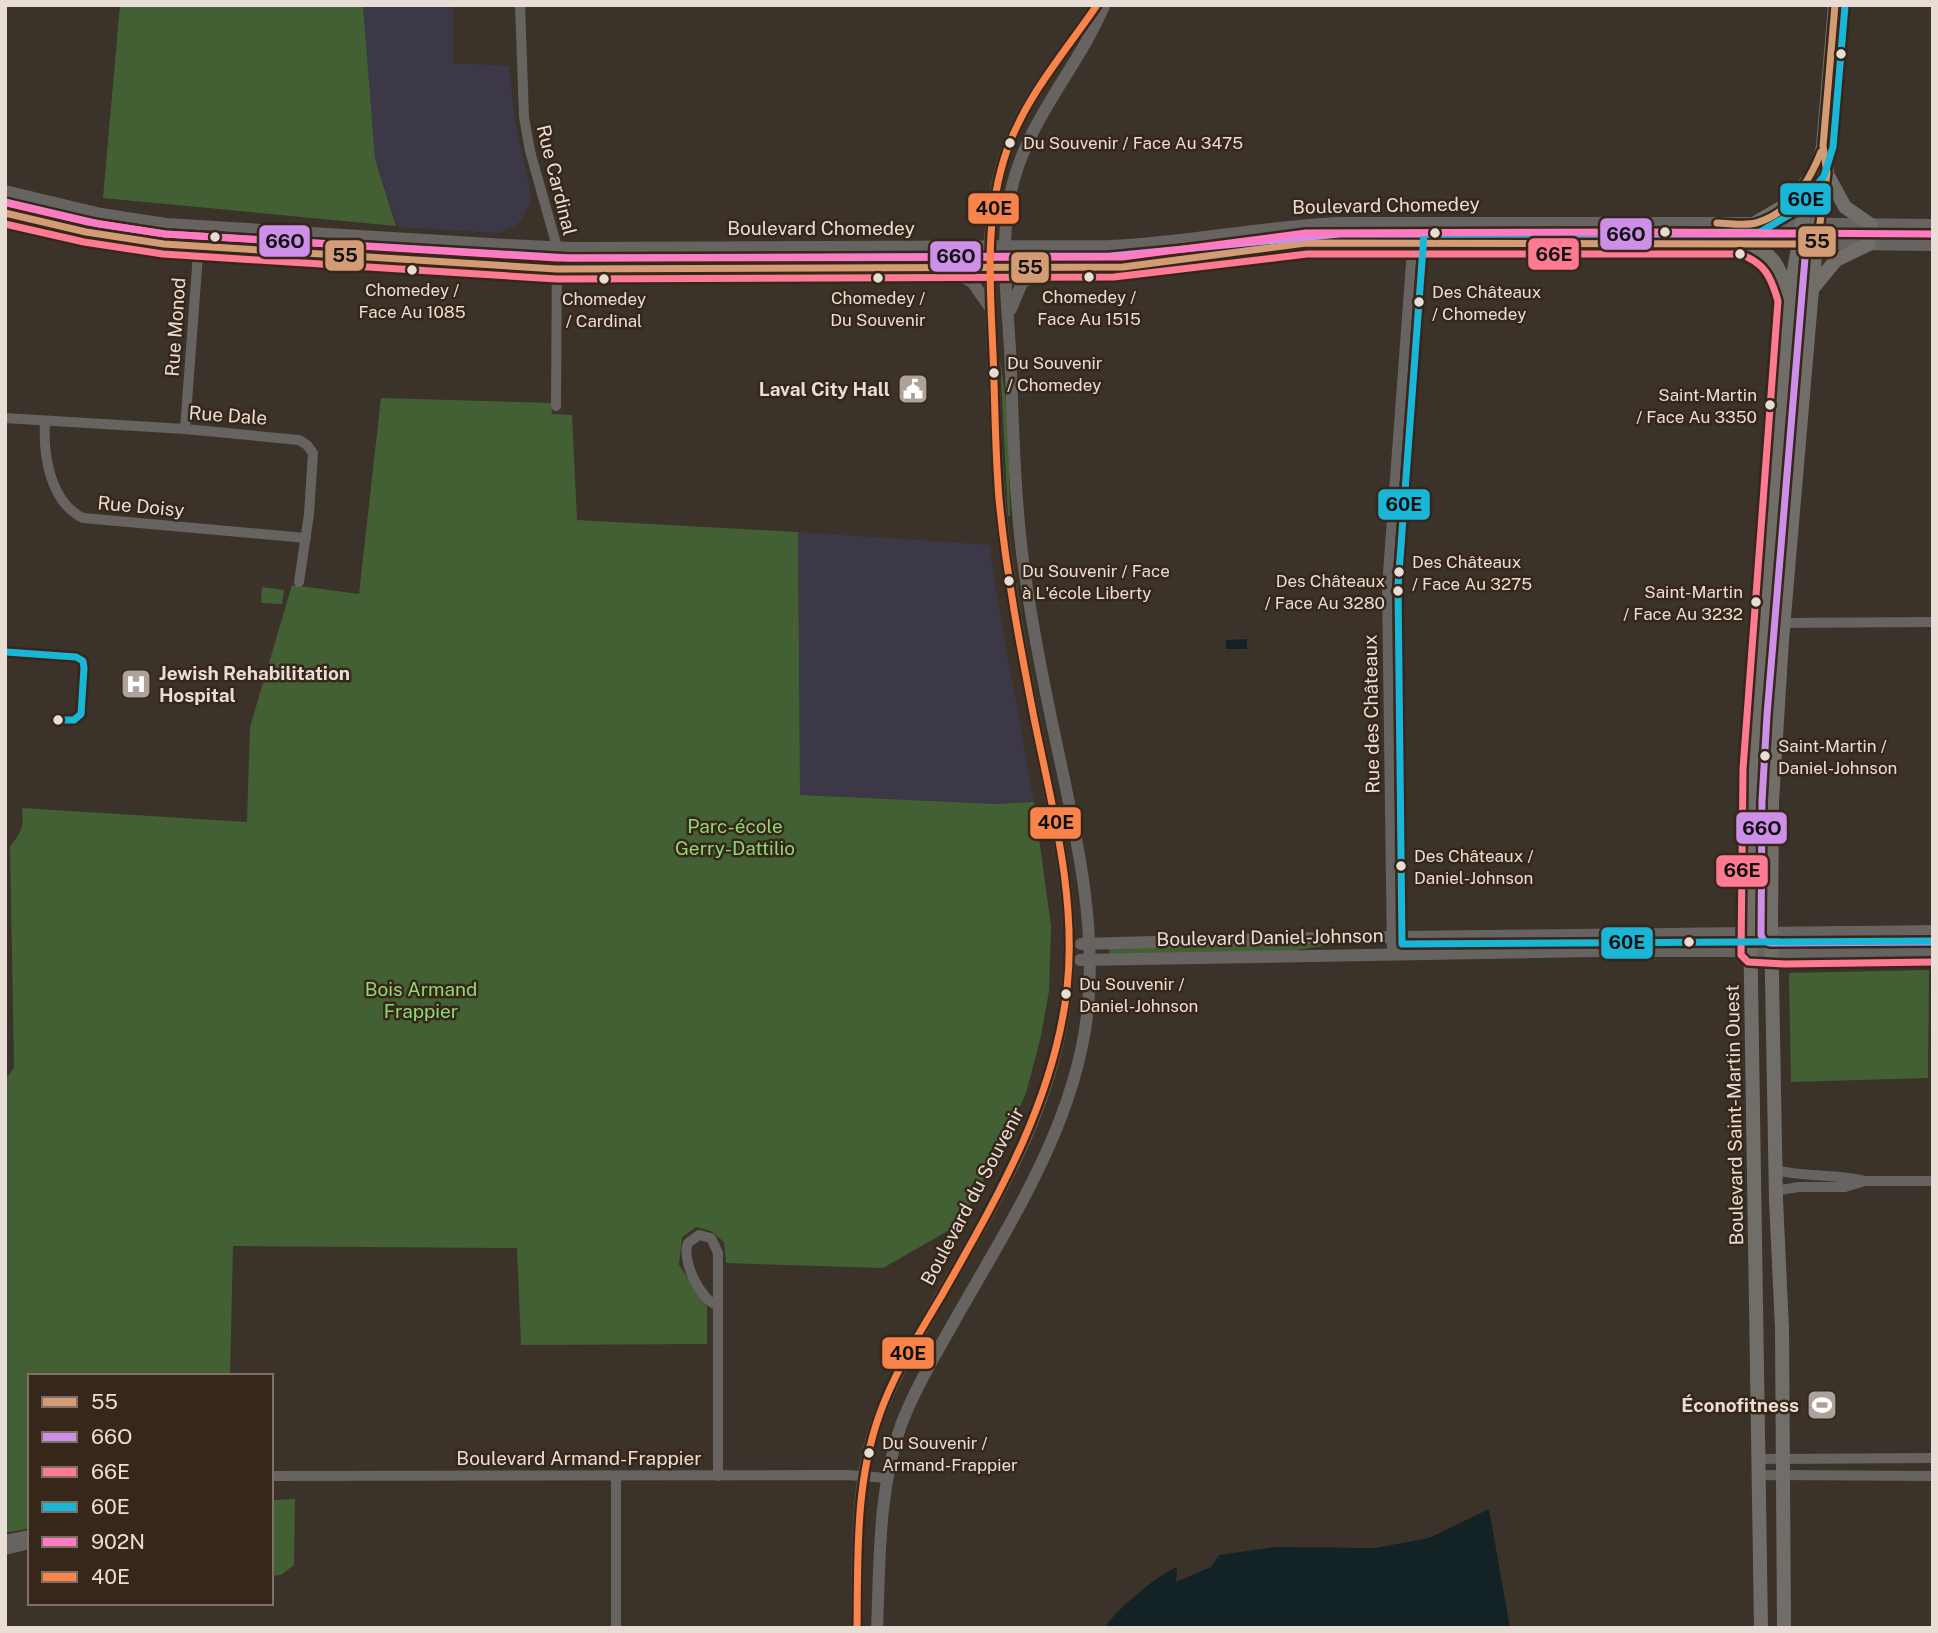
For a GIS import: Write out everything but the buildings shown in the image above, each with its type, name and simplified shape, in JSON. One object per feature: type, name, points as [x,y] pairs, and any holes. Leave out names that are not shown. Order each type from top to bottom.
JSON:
[{"type":"main road","name":"Boulevard Saint-Martin Ouest","points":[[1784,1628],[1782,1328],[1775,1191],[1771,933],[1773,778],[1835,5]]},
{"type":"main road","name":"Boulevard Saint-Martin Ouest","points":[[1760,1628],[1750,934],[1753,770],[1789,300],[1802,223],[1820,173]]},
{"type":"main road","points":[[1755,223],[1789,204],[1820,173],[1842,204],[1871,225]]},
{"type":"main road","points":[[1742,243],[1759,248],[1771,257],[1779,269],[1789,300]]},
{"type":"main road","points":[[1812,289],[1832,263],[1869,244]]},
{"type":"street","name":"Rue Cardinal","points":[[520,5],[524,117],[530,151],[557,247],[556,406]]},
{"type":"street","name":"Boulevard du Souvenir","points":[[857,1628],[859,1514],[864,1476],[876,1425],[888,1394],[1017,1158],[1037,1114],[1056,1052],[1066,1000],[1070,944],[1064,872],[1018,635],[1001,516],[989,268],[995,194],[1006,152],[1035,97],[1097,5]]},
{"type":"street","points":[[877,1628],[881,1538],[887,1478],[895,1443],[916,1391],[1032,1180],[1060,1121],[1073,1084],[1088,1008],[1088,943],[1079,861],[1032,621],[1022,554],[1006,248],[1009,201],[1025,144],[1094,27],[1104,5]]},
{"type":"street","name":"Boulevard Chomedey","points":[[5,191],[100,214],[200,227],[557,247],[1006,248],[1133,245],[1315,224],[1933,225]]},
{"type":"street","name":"Boulevard Chomedey","points":[[5,213],[109,236],[198,248],[557,269],[951,269],[1143,265],[1297,243],[1933,245]]},
{"type":"street","name":"Rue des Châteaux","points":[[1392,955],[1387,586],[1414,223]]},
{"type":"street","name":"Rue Monod","points":[[185,429],[200,227]]},
{"type":"street","points":[[1008,316],[1022,283],[1045,268]]},
{"type":"street","points":[[951,269],[973,282],[991,309]]},
{"type":"street","name":"Rue Dale","points":[[5,418],[290,438],[306,444],[313,453],[306,538],[299,582]]},
{"type":"street","name":"Rue Doisy","points":[[45,422],[44,445],[52,480],[72,513],[83,518],[306,538]]},
{"type":"street","points":[[1764,623],[1933,622]]},
{"type":"street","name":"Boulevard Daniel-Johnson","points":[[1070,944],[1642,933],[1933,931]]},
{"type":"street","name":"Boulevard Daniel-Johnson","points":[[1070,960],[1592,951],[1933,951]]},
{"type":"street","points":[[1775,1170],[1791,1174],[1845,1176],[1865,1181],[1933,1181]]},
{"type":"street","points":[[1775,1191],[1798,1187],[1845,1187],[1865,1181]]},
{"type":"street","points":[[717,1305],[704,1296],[685,1258],[688,1243],[699,1235],[708,1236],[717,1248],[718,1476]]},
{"type":"street","points":[[1758,1459],[1933,1458]]},
{"type":"street","points":[[1758,1475],[1933,1476]]},
{"type":"street","name":"Boulevard Armand-Frappier","points":[[273,1476],[887,1478]]},
{"type":"street","points":[[616,1476],[616,1628]]},
{"type":"street","points":[[5,1540],[28,1535]]},
{"type":"street","points":[[5,1550],[28,1544]]},
{"type":"shaded area","points":[[363,5],[453,5],[453,63],[509,66],[515,123],[530,187],[530,203],[521,221],[497,233],[398,227],[375,159]]},
{"type":"shaded area","points":[[798,532],[990,545],[1034,802],[996,804],[800,795]]},
{"type":"shaded area","points":[[1247,639],[1247,649],[1226,649],[1226,640]]},
{"type":"shaded area","points":[[1489,1509],[1510,1628],[1108,1628],[1107,1624],[1130,1600],[1149,1584],[1177,1567],[1176,1582],[1211,1567],[1219,1555],[1275,1547],[1375,1548],[1429,1538]]},
{"type":"green space","points":[[120,5],[363,5],[375,159],[396,226],[103,198]]},
{"type":"green space","points":[[1000,360],[1008,414],[1010,516],[1008,516]]},
{"type":"green space","name":"Bois Armand Frappier","points":[[381,398],[551,403],[552,414],[572,415],[577,520],[798,532],[800,795],[996,804],[1034,802],[1051,926],[1049,991],[1026,1093],[1003,1144],[960,1224],[883,1268],[726,1263],[724,1242],[711,1231],[696,1227],[682,1237],[679,1265],[707,1306],[707,1344],[521,1345],[517,1248],[233,1246],[230,1374],[28,1374],[28,1528],[5,1533],[5,1081],[14,1067],[10,846],[21,828],[22,808],[247,822],[250,727],[292,585],[359,594]]},
{"type":"green space","points":[[262,587],[284,590],[282,604],[261,603]]},
{"type":"green space","points":[[1671,938],[1733,941],[1600,945],[1636,943]]},
{"type":"green space","points":[[1566,940],[1566,946],[1478,948]]},
{"type":"green space","points":[[1333,944],[1292,951],[1109,954],[1109,948]]},
{"type":"green space","points":[[1929,970],[1928,1078],[1791,1082],[1789,973]]},
{"type":"green space","points":[[295,1499],[294,1565],[281,1575],[273,1576],[273,1500]]},
{"type":"transit line","name":"40E","points":[[857,1628],[859,1521],[866,1468],[879,1416],[899,1369],[983,1222],[1020,1148],[1050,1070],[1067,989],[1069,920],[1066,886],[1019,636],[999,499],[990,251],[1000,175],[1015,130],[1035,93],[1097,5]]},
{"type":"transit line","name":"55","points":[[5,213],[86,232],[164,244],[557,269],[1123,267],[1306,243],[1817,244],[1827,173],[1823,146],[1835,5]]},
{"type":"transit line","name":"60E","points":[[1845,6],[1833,147],[1824,176],[1796,211],[1760,232],[1424,234],[1398,586],[1402,944],[1933,941]]},
{"type":"transit line","name":"55","points":[[1717,223],[1751,224],[1768,219],[1788,204],[1804,185],[1821,152]]},
{"type":"transit line","name":"66O","points":[[5,202],[99,224],[165,234],[570,258],[1111,256],[1340,234],[1807,234],[1767,715],[1762,801],[1761,935],[1764,941],[1770,943],[1933,942]]},
{"type":"transit line","name":"902N","points":[[7,203],[88,222],[165,234],[557,258],[1122,257],[1306,233],[1933,234]]},
{"type":"transit line","name":"66E","points":[[5,224],[84,242],[163,254],[557,279],[1114,277],[1307,254],[1740,254],[1756,262],[1766,272],[1778,301],[1743,769],[1741,955],[1748,962],[1785,964],[1933,962]]},
{"type":"transit line","name":"60E","points":[[6,652],[76,657],[83,661],[81,714],[74,720],[58,720]]},
{"type":"place","name":"Du Souvenir / Face Au 3475","points":[[1010,143]]},
{"type":"place","name":"Chomedey / Face Au 1085","points":[[412,270]]},
{"type":"place","name":"Chomedey / Face Au 1515","points":[[1089,277]]},
{"type":"place","name":"Chomedey / Du Souvenir","points":[[878,278]]},
{"type":"place","name":"Chomedey / Cardinal","points":[[604,279]]},
{"type":"place","name":"Des Châteaux / Chomedey","points":[[1419,302]]},
{"type":"place","name":"Du Souvenir / Chomedey","points":[[994,373]]},
{"type":"place","name":"Laval City Hall","points":[[913,389]]},
{"type":"place","name":"Saint-Martin / Face Au 3350","points":[[1770,405]]},
{"type":"place","name":"Des Châteaux / Face Au 3275","points":[[1399,572]]},
{"type":"place","name":"Du Souvenir / Face à L'école Liberty","points":[[1009,581]]},
{"type":"place","name":"Des Châteaux / Face Au 3280","points":[[1398,591]]},
{"type":"place","name":"Saint-Martin / Face Au 3232","points":[[1756,602]]},
{"type":"place","name":"Jewish Rehabilitation Hospital","points":[[136,684]]},
{"type":"place","name":"Saint-Martin / Daniel-Johnson","points":[[1765,756]]},
{"type":"place","name":"Des Châteaux / Daniel-Johnson","points":[[1401,866]]},
{"type":"place","name":"Du Souvenir / Daniel-Johnson","points":[[1066,994]]},
{"type":"place","name":"Éconofitness","points":[[1822,1405]]},
{"type":"place","name":"Du Souvenir / Armand-Frappier","points":[[869,1453]]},
{"type":"park label","name":"Parc-école Gerry-Dattilio","points":[[735,837]]}]
